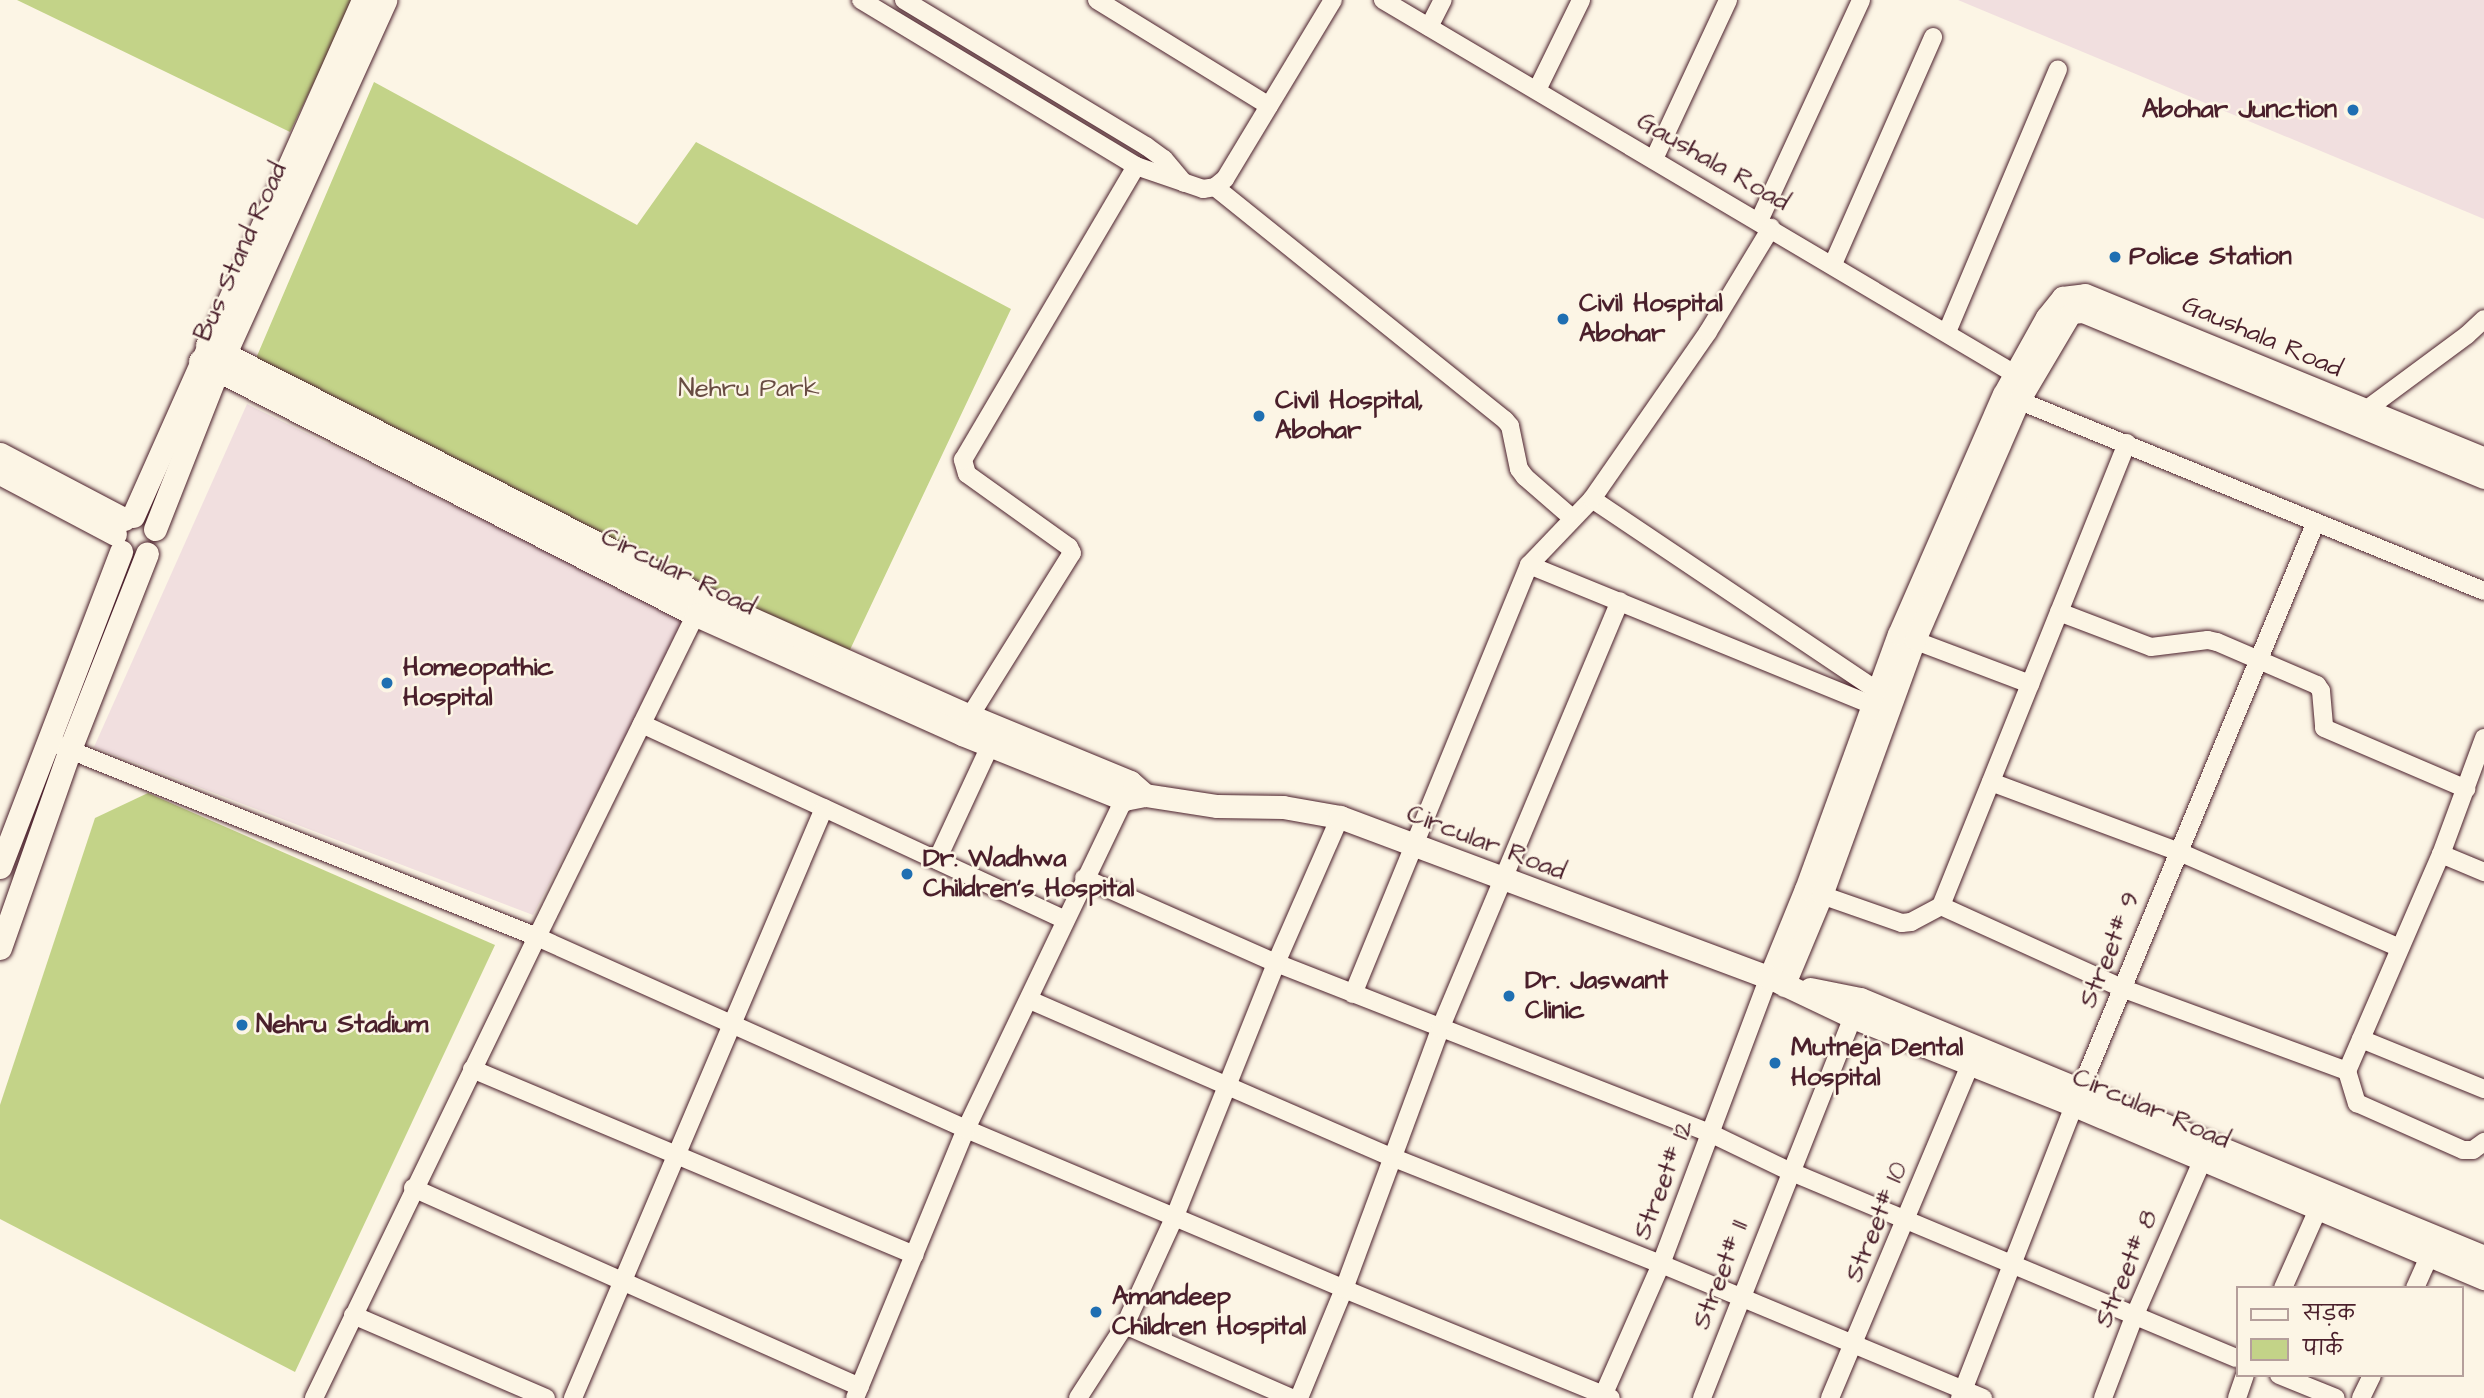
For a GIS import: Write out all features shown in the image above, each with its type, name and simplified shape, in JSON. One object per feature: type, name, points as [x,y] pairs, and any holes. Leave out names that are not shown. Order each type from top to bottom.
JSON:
[{"type":"main road","name":"Bus Stand Road","points":[[0,948],[70,750],[147,554],[156,538],[155,529],[213,357],[363,0]]},
{"type":"main road","name":"Bus Stand Road","points":[[0,867],[123,530],[213,357],[385,0]]},
{"type":"main road","name":"Circular Road","points":[[213,357],[700,606],[995,736],[1130,782],[1134,797],[1217,806],[1283,807],[1340,817],[1783,985],[1970,1065],[2077,1096],[2202,1161],[2319,1207],[2484,1278]]},
{"type":"main road","points":[[0,454],[123,530],[129,556],[147,554]]},
{"type":"main road","points":[[0,474],[123,530]]},
{"type":"main road","points":[[123,530],[142,516],[155,529]]},
{"type":"main road","name":"Circular Road","points":[[700,606],[970,716],[995,736]]},
{"type":"main road","name":"Circular Road","points":[[1783,985],[1828,990],[1860,999],[2077,1096],[2484,1257]]},
{"type":"street","points":[[861,0],[1136,166],[1203,189],[1215,187],[1225,179],[1333,0]]},
{"type":"street","points":[[904,0],[1146,146],[1164,159],[1185,184]]},
{"type":"street","name":"Gaushala Road","points":[[1383,0],[1947,332],[2016,388],[2046,317],[2062,297],[2085,294],[2358,416],[2484,478]]},
{"type":"street","points":[[1429,27],[1443,0]]},
{"type":"street","points":[[1536,90],[1581,0]]},
{"type":"street","points":[[1654,159],[1728,0]]},
{"type":"street","points":[[1353,994],[1529,565],[1571,517],[1592,499],[1708,332],[1765,225],[1861,0]]},
{"type":"street","points":[[1104,2],[1269,106]]},
{"type":"street","points":[[1833,264],[1934,37]]},
{"type":"street","points":[[1947,332],[2058,69]]},
{"type":"street","points":[[970,716],[1072,553],[1069,547],[967,474],[963,460],[1136,166]]},
{"type":"street","points":[[1215,187],[1505,420],[1510,426],[1519,469],[1571,517]]},
{"type":"street","points":[[2358,416],[2467,335],[2484,318]]},
{"type":"street","points":[[1783,985],[1906,637],[2016,388],[2127,443],[2315,524],[2484,591]]},
{"type":"street","name":"Gaushala Road","points":[[2358,416],[2484,458]]},
{"type":"street","points":[[1814,892],[1902,923],[1911,922],[1941,906],[2127,443]]},
{"type":"street","points":[[1592,499],[1882,702]]},
{"type":"street","name":"Street# 9","points":[[1962,1394],[2077,1096],[2124,989],[2177,851],[2260,660],[2315,524]]},
{"type":"street","points":[[1529,565],[1882,702]]},
{"type":"street","points":[[1299,1398],[1394,1158],[1440,1028],[1620,601]]},
{"type":"street","points":[[314,1398],[414,1188],[700,606]]},
{"type":"street","points":[[2059,612],[2151,647],[2208,640],[2260,660],[2320,688],[2324,728],[2466,789]]},
{"type":"street","points":[[1906,637],[2030,684]]},
{"type":"street","points":[[642,724],[1065,920]]},
{"type":"street","points":[[937,860],[995,736]]},
{"type":"street","points":[[2484,738],[2441,854],[2347,1071],[2357,1103],[2463,1150],[2473,1150],[2484,1142]]},
{"type":"street","points":[[47,741],[537,937],[731,1026],[967,1129],[1605,1397]]},
{"type":"street","points":[[1991,782],[2177,851],[2400,948]]},
{"type":"street","points":[[414,1188],[857,1392],[967,1129],[1030,1000],[1084,878],[1134,797]]},
{"type":"street","points":[[573,1398],[824,808]]},
{"type":"street","points":[[1079,1398],[1125,1325],[1175,1216],[1276,963],[1340,817]]},
{"type":"street","points":[[2441,854],[2484,872]]},
{"type":"street","points":[[1084,878],[1276,963],[1710,1133],[1789,1171],[2236,1358]]},
{"type":"street","points":[[1941,906],[2124,989],[2347,1071]]},
{"type":"street","name":"Street# 12","points":[[1605,1397],[1661,1264],[1710,1133],[1783,985]]},
{"type":"street","points":[[1030,1000],[1394,1158],[1661,1264],[1962,1394],[1983,1398]]},
{"type":"street","name":"Street# 11","points":[[1702,1398],[1789,1171],[1853,1017]]},
{"type":"street","points":[[2361,1039],[2484,1088]]},
{"type":"street","name":"Street# 10","points":[[1830,1398],[1854,1347],[1970,1065]]},
{"type":"street","points":[[472,1069],[915,1255]]},
{"type":"street","name":"Street# 8","points":[[2103,1398],[2134,1317],[2202,1161]]},
{"type":"street","points":[[2284,1286],[2319,1207]]},
{"type":"street","points":[[2416,1286],[2430,1255]]},
{"type":"street","points":[[353,1315],[546,1398]]},
{"type":"street","points":[[1125,1325],[1291,1398]]},
{"type":"street","points":[[2237,1398],[2244,1377]]},
{"type":"street","points":[[2284,1377],[2336,1398]]},
{"type":"street","points":[[2361,1398],[2371,1377]]},
{"type":"shaded area","name":"Abohar Junction","points":[[1958,0],[2484,0],[2484,219]]},
{"type":"shaded area","name":"Homeopathic Hospital","points":[[247,404],[686,620],[533,915],[94,747]]},
{"type":"green space","points":[[17,0],[354,0],[290,132]]},
{"type":"green space","name":"Nehru Park","points":[[374,82],[637,225],[696,142],[1011,309],[848,654],[254,363]]},
{"type":"green space","name":"Nehru Stadium","points":[[148,793],[495,945],[295,1372],[0,1219],[0,1105],[95,818]]},
{"type":"place","name":"Abohar Junction","points":[[2353,110]]},
{"type":"place","name":"Police Station","points":[[2115,257]]},
{"type":"place","name":"Civil Hospital Abohar","points":[[1563,319]]},
{"type":"place","name":"Civil Hospital, Abohar","points":[[1259,416]]},
{"type":"place","name":"Homeopathic Hospital","points":[[387,683]]},
{"type":"place","name":"Dr. Wadhwa Children's Hospital","points":[[907,874]]},
{"type":"place","name":"Dr. Jaswant Clinic","points":[[1509,996]]},
{"type":"place","name":"Nehru Stadium","points":[[242,1025]]},
{"type":"place","name":"Mutneja Dental Hospital","points":[[1775,1063]]},
{"type":"place","name":"Amandeep Children Hospital","points":[[1096,1312]]}]
